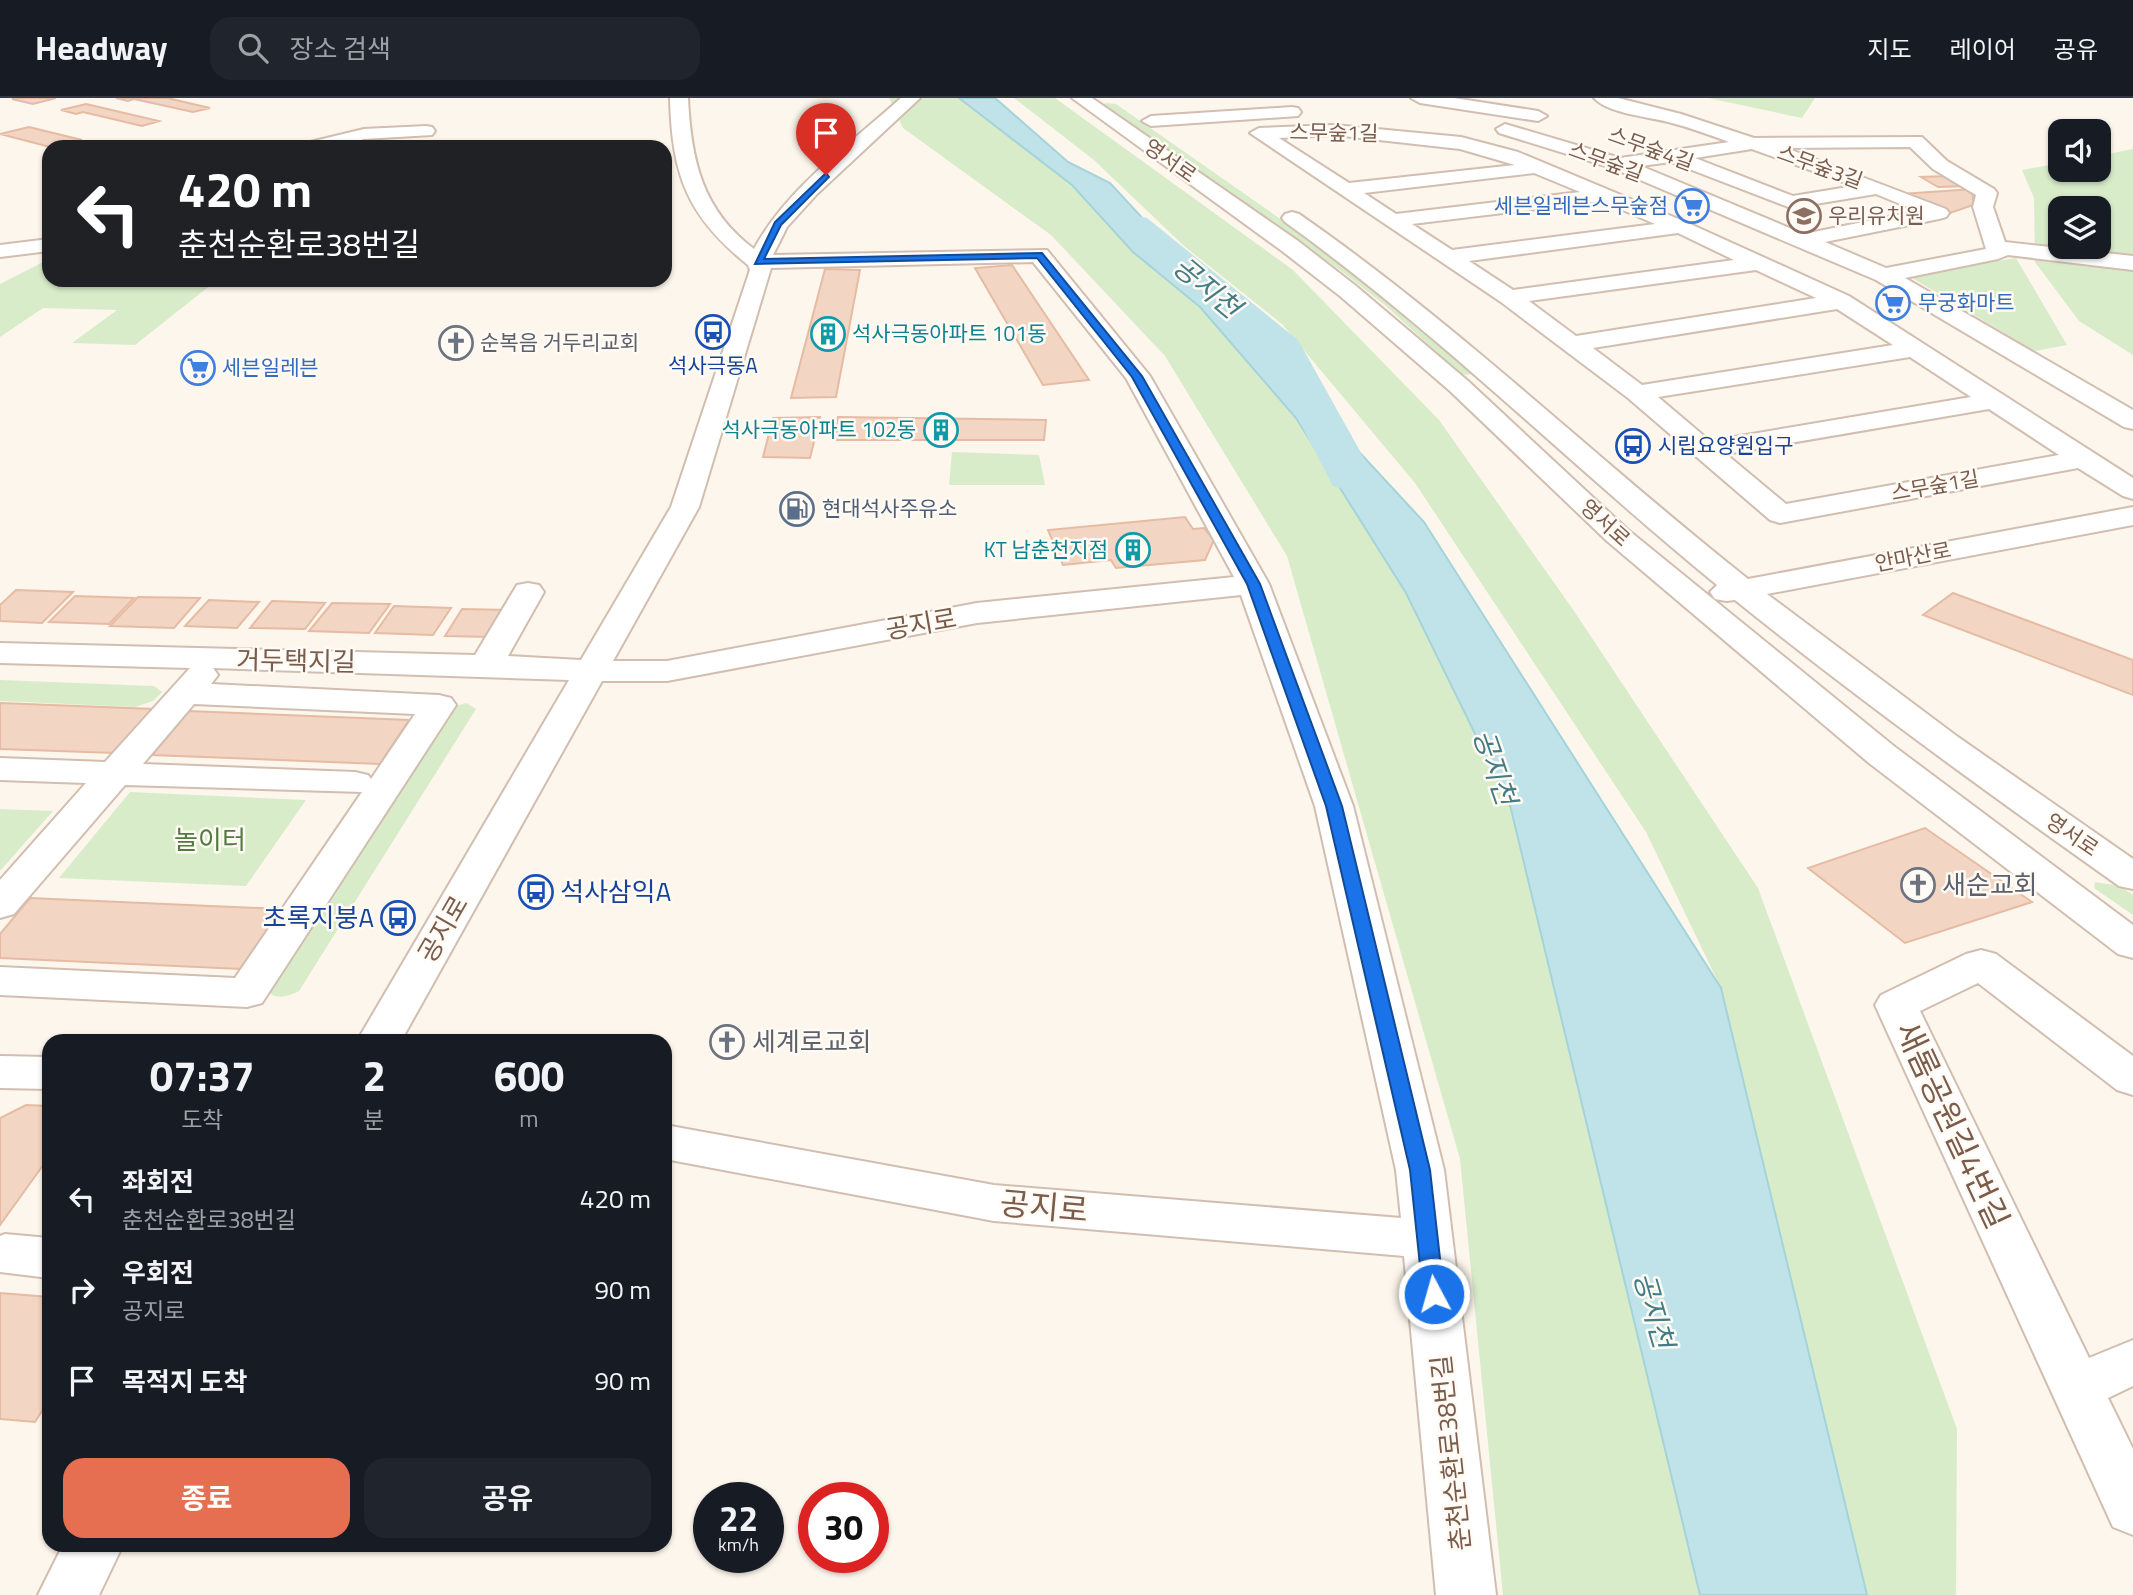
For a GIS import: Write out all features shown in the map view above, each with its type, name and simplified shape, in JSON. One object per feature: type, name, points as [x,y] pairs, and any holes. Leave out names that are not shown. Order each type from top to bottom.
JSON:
[{"type":"street","points":[[679,98],[679,118],[694,192],[721,232],[758,262]]},
{"type":"street","name":"공지로","points":[[383,1034],[685,507],[761,270],[758,262],[778,224],[810,190],[911,98]]},
{"type":"street","name":"영서로","points":[[1081,98],[1290,246],[1348,291],[1459,386],[1587,507],[1802,689],[1882,755],[2133,945]]},
{"type":"street","name":"영서로","points":[[1116,98],[1365,268],[1638,505],[1742,589],[2005,789],[2133,877]]},
{"type":"street","points":[[1420,98],[1515,111],[1555,120]]},
{"type":"street","points":[[1461,143],[1481,128],[1546,98]]},
{"type":"street","name":"스무숲3길","points":[[1603,98],[1624,108],[1670,116],[1756,143],[1939,213]]},
{"type":"street","points":[[1151,121],[1308,111]]},
{"type":"street","name":"스무숲길","points":[[1405,115],[1481,128],[1619,164],[1884,275],[2133,421]]},
{"type":"street","name":"스무숲1길","points":[[1334,130],[1461,143],[1511,156],[1539,167],[1681,227],[1841,301],[2083,459],[1780,514],[1637,393],[1508,297],[1348,189],[1259,133],[1334,130]]},
{"type":"street","points":[[340,140],[364,134],[426,131]]},
{"type":"street","points":[[1619,164],[1756,143],[1915,141],[1940,165],[1987,193],[1983,208],[1998,253],[1884,275]]},
{"type":"street","name":"스무숲4길","points":[[1633,142],[1791,202],[1878,188]]},
{"type":"street","name":"스무숲1길","points":[[1369,153],[1461,143]]},
{"type":"street","name":"스무숲1길","points":[[1304,161],[1330,158]]},
{"type":"street","name":"스무숲1길","points":[[1348,189],[1539,167]]},
{"type":"street","name":"스무숲1길","points":[[1395,220],[1606,195]]},
{"type":"street","points":[[1939,213],[1983,208]]},
{"type":"street","name":"스무숲3길","points":[[1800,241],[1939,213]]},
{"type":"street","points":[[1451,257],[1681,227],[1740,215]]},
{"type":"street","points":[[0,251],[42,246]]},
{"type":"street","points":[[1996,247],[2133,263]]},
{"type":"street","name":"춘천순환로38번길","points":[[758,262],[1039,255],[1137,376],[1253,584],[1334,806],[1420,1170],[1466,1595]]},
{"type":"street","points":[[1508,297],[1760,263]]},
{"type":"street","points":[[1572,344],[1841,301]]},
{"type":"street","points":[[1637,393],[1913,347],[1992,339]]},
{"type":"street","points":[[1703,450],[1993,401]]},
{"type":"street","points":[[2083,459],[2133,490]]},
{"type":"street","points":[[1587,507],[1619,514],[1633,512],[1638,505]]},
{"type":"street","name":"안마산로","points":[[1693,598],[2133,516]]},
{"type":"street","name":"공지로","points":[[591,671],[667,671],[977,614],[1253,584]]},
{"type":"street","points":[[486,665],[528,592]]},
{"type":"street","name":"거두택지길","points":[[0,653],[486,665],[591,671]]},
{"type":"street","points":[[0,905],[215,659]]},
{"type":"street","points":[[1802,689],[1807,678],[1816,674],[1837,675],[1866,683]]},
{"type":"street","points":[[0,981],[247,993],[439,705],[186,693]]},
{"type":"street","points":[[0,769],[355,783]]},
{"type":"street","points":[[31,800],[57,771]]},
{"type":"street","name":"새롬공원길4번길","points":[[2133,1079],[1981,964],[1896,1005],[2133,1509]]},
{"type":"street","points":[[0,1072],[42,1073]]},
{"type":"street","name":"공지로","points":[[672,1143],[994,1203],[1428,1239]]},
{"type":"street","points":[[2077,1388],[2133,1362]]},
{"type":"street","points":[[68,1595],[90,1552]]},
{"type":"green space","points":[[889,98],[961,98],[1122,217],[1296,418],[1406,593],[1510,805],[1700,1595],[1503,1595],[1460,1159],[1287,556],[1165,356],[1051,235],[903,128]]},
{"type":"green space","points":[[1014,98],[1055,98],[1293,270],[1439,420],[1572,608],[1758,888],[1957,1429],[1956,1595],[1867,1595],[1721,988],[1646,832],[1415,483],[1282,324],[1184,246],[1094,160]]},
{"type":"green space","points":[[1708,98],[1815,98],[1802,118]]},
{"type":"green space","points":[[1103,104],[1116,104],[1352,269],[1474,374],[1462,375],[1386,306],[1340,270]]},
{"type":"green space","points":[[2133,149],[2133,355],[2079,321],[2035,262],[2034,198],[2022,170],[2048,165],[2048,182],[2111,182],[2111,153]]},
{"type":"green space","points":[[2016,258],[2067,345],[2035,351],[1907,275]]},
{"type":"green space","points":[[42,263],[42,287],[208,287],[135,345],[72,343],[117,310],[43,308],[0,337],[0,284]]},
{"type":"green space","points":[[952,452],[1039,455],[1045,485],[949,485]]},
{"type":"green space","points":[[0,680],[154,686],[162,692],[153,701],[135,707],[0,701]]},
{"type":"green space","points":[[466,703],[476,709],[299,991],[285,996],[272,995],[265,988],[449,708]]},
{"type":"green space","name":"놀이터","points":[[130,792],[306,800],[246,886],[59,878]]},
{"type":"green space","points":[[0,809],[53,811],[0,871]]},
{"type":"green space","points":[[2095,882],[2120,886],[2133,895],[2133,915],[2094,888]]},
{"type":"water","points":[[959,98],[995,98],[1068,162],[1110,183],[1424,522],[1721,988],[1867,1595],[1700,1595],[1510,805],[1406,593],[1296,418],[1200,307],[1133,252],[1072,185]]},
{"type":"building","points":[[56,98],[33,104],[12,99]]},
{"type":"building","points":[[116,98],[167,98],[210,108],[193,112],[134,99],[128,101]]},
{"type":"building","points":[[86,104],[159,121],[142,126],[83,112],[76,114],[61,110]]},
{"type":"building","points":[[29,127],[82,140],[42,140],[42,145],[0,134]]},
{"type":"building","points":[[1949,176],[1966,186],[1938,187],[1921,177]]},
{"type":"building","points":[[1973,189],[1973,205],[1950,213],[1901,194]]},
{"type":"building","points":[[1012,265],[1089,380],[1043,385],[975,268]]},
{"type":"building","name":"석사극동아파트 101동","points":[[825,269],[860,270],[836,397],[791,398]]},
{"type":"building","points":[[820,417],[810,458],[763,457],[773,418]]},
{"type":"building","name":"석사극동아파트 102동","points":[[838,417],[1046,420],[1044,440],[836,440]]},
{"type":"building","name":"KT 남춘천지점","points":[[1185,517],[1193,529],[1204,528],[1214,540],[1205,560],[1116,568],[1111,560],[1063,565],[1048,530]]},
{"type":"building","points":[[16,590],[73,592],[42,623],[0,621],[0,605]]},
{"type":"building","points":[[1953,593],[2133,660],[2133,695],[1923,615]]},
{"type":"building","points":[[75,596],[134,598],[109,624],[49,622]]},
{"type":"building","points":[[138,597],[200,598],[174,628],[110,626]]},
{"type":"building","points":[[209,600],[259,602],[237,628],[185,626]]},
{"type":"building","points":[[272,601],[325,603],[305,629],[250,628]]},
{"type":"building","points":[[332,603],[390,604],[369,633],[309,631]]},
{"type":"building","points":[[394,606],[451,608],[433,635],[375,633]]},
{"type":"building","points":[[462,609],[509,610],[493,637],[445,636]]},
{"type":"building","points":[[0,703],[153,709],[115,753],[0,749]]},
{"type":"building","points":[[189,711],[409,720],[380,764],[152,755]]},
{"type":"building","name":"새순교회","points":[[1925,828],[2032,902],[1905,943],[1808,868]]},
{"type":"building","points":[[30,898],[281,909],[241,969],[0,958],[0,934]]},
{"type":"building","points":[[26,1105],[42,1106],[42,1167],[0,1225],[0,1118]]},
{"type":"building","points":[[0,1293],[42,1296],[42,1411],[35,1422],[0,1419]]},
{"type":"waterway","name":"공지천","points":[[1134,226],[1283,349],[1350,476]]},
{"type":"place","name":"세븐일레븐스무숲점","points":[[1692,206]]},
{"type":"place","name":"우리유치원","points":[[1804,216]]},
{"type":"place","name":"무궁화마트","points":[[1893,303]]},
{"type":"place","name":"석사극동A","points":[[713,332]]},
{"type":"place","name":"석사극동아파트 101동","points":[[828,334]]},
{"type":"place","name":"순복음 거두리교회","points":[[456,343]]},
{"type":"place","name":"세븐일레븐","points":[[198,368]]},
{"type":"place","name":"석사극동아파트 102동","points":[[941,430]]},
{"type":"place","name":"시립요양원입구","points":[[1633,446]]},
{"type":"place","name":"현대석사주유소","points":[[797,509]]},
{"type":"place","name":"KT 남춘천지점","points":[[1133,550]]},
{"type":"place","name":"새순교회","points":[[1918,885]]},
{"type":"place","name":"석사삼익A","points":[[536,892]]},
{"type":"place","name":"초록지붕A","points":[[398,918]]},
{"type":"place","name":"세계로교회","points":[[727,1042]]},
{"type":"route","points":[[826,175],[778,224],[758,262],[1039,255],[1137,376],[1253,584],[1334,806],[1420,1170],[1434,1294]]}]
